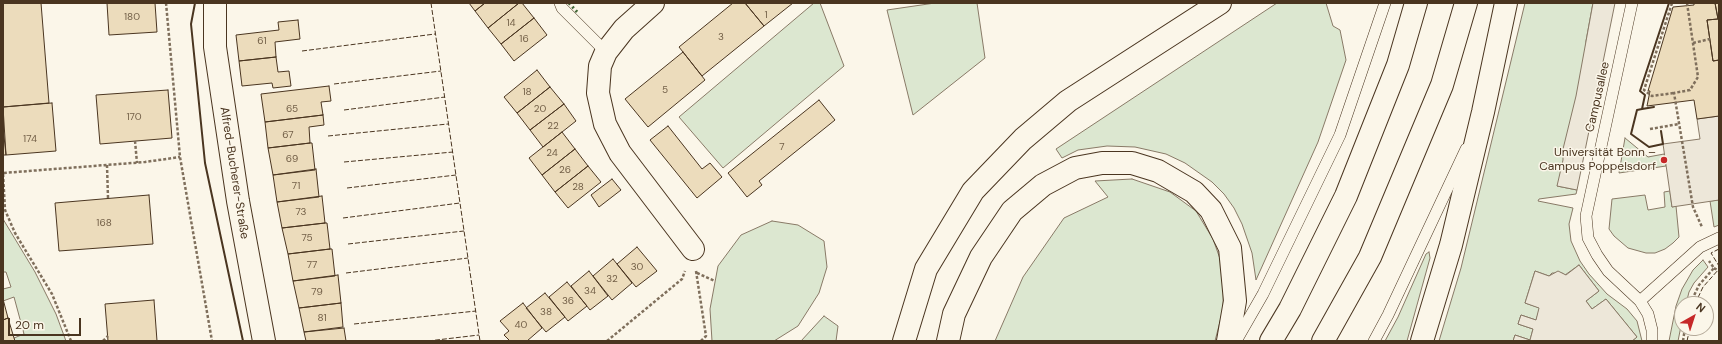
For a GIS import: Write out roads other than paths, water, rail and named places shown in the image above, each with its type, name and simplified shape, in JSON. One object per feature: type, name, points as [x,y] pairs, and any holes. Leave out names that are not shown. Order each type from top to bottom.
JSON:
[{"type":"main road","name":"Alfred-Bucherer-Straße","points":[[215,3],[216,54],[238,201],[264,341]]},
{"type":"main road","points":[[653,3],[624,29],[606,52],[600,66],[598,92],[605,124],[620,153],[693,249]]},
{"type":"main road","points":[[904,341],[926,269],[973,191],[1023,139],[1068,101],[1220,3]]},
{"type":"main road","points":[[1271,341],[1290,309],[1346,196],[1398,65],[1416,3]]},
{"type":"main road","points":[[1323,341],[1370,257],[1442,85],[1466,3]]},
{"type":"main road","points":[[1422,341],[1451,245],[1483,112],[1506,3]]},
{"type":"main road","points":[[948,341],[954,314],[981,256],[1012,211],[1043,185],[1075,168],[1102,163],[1132,163],[1158,171],[1194,192],[1211,210],[1230,248],[1235,301],[1228,341]]},
{"type":"lane","points":[[560,3],[562,8],[606,52]]},
{"type":"lane","points":[[1236,341],[1264,294],[1340,135],[1386,3]]},
{"type":"lane","name":"Campusallee","points":[[1632,3],[1586,216],[1588,238],[1597,256],[1608,270],[1640,301],[1648,314],[1652,330],[1652,341]]},
{"type":"lane","points":[[1374,341],[1388,315],[1483,112]]},
{"type":"lane","points":[[1640,301],[1700,247],[1715,239]]},
{"type":"place","name":"Universität Bonn – Campus Poppelsdorf","points":[[1664,160]]}]
